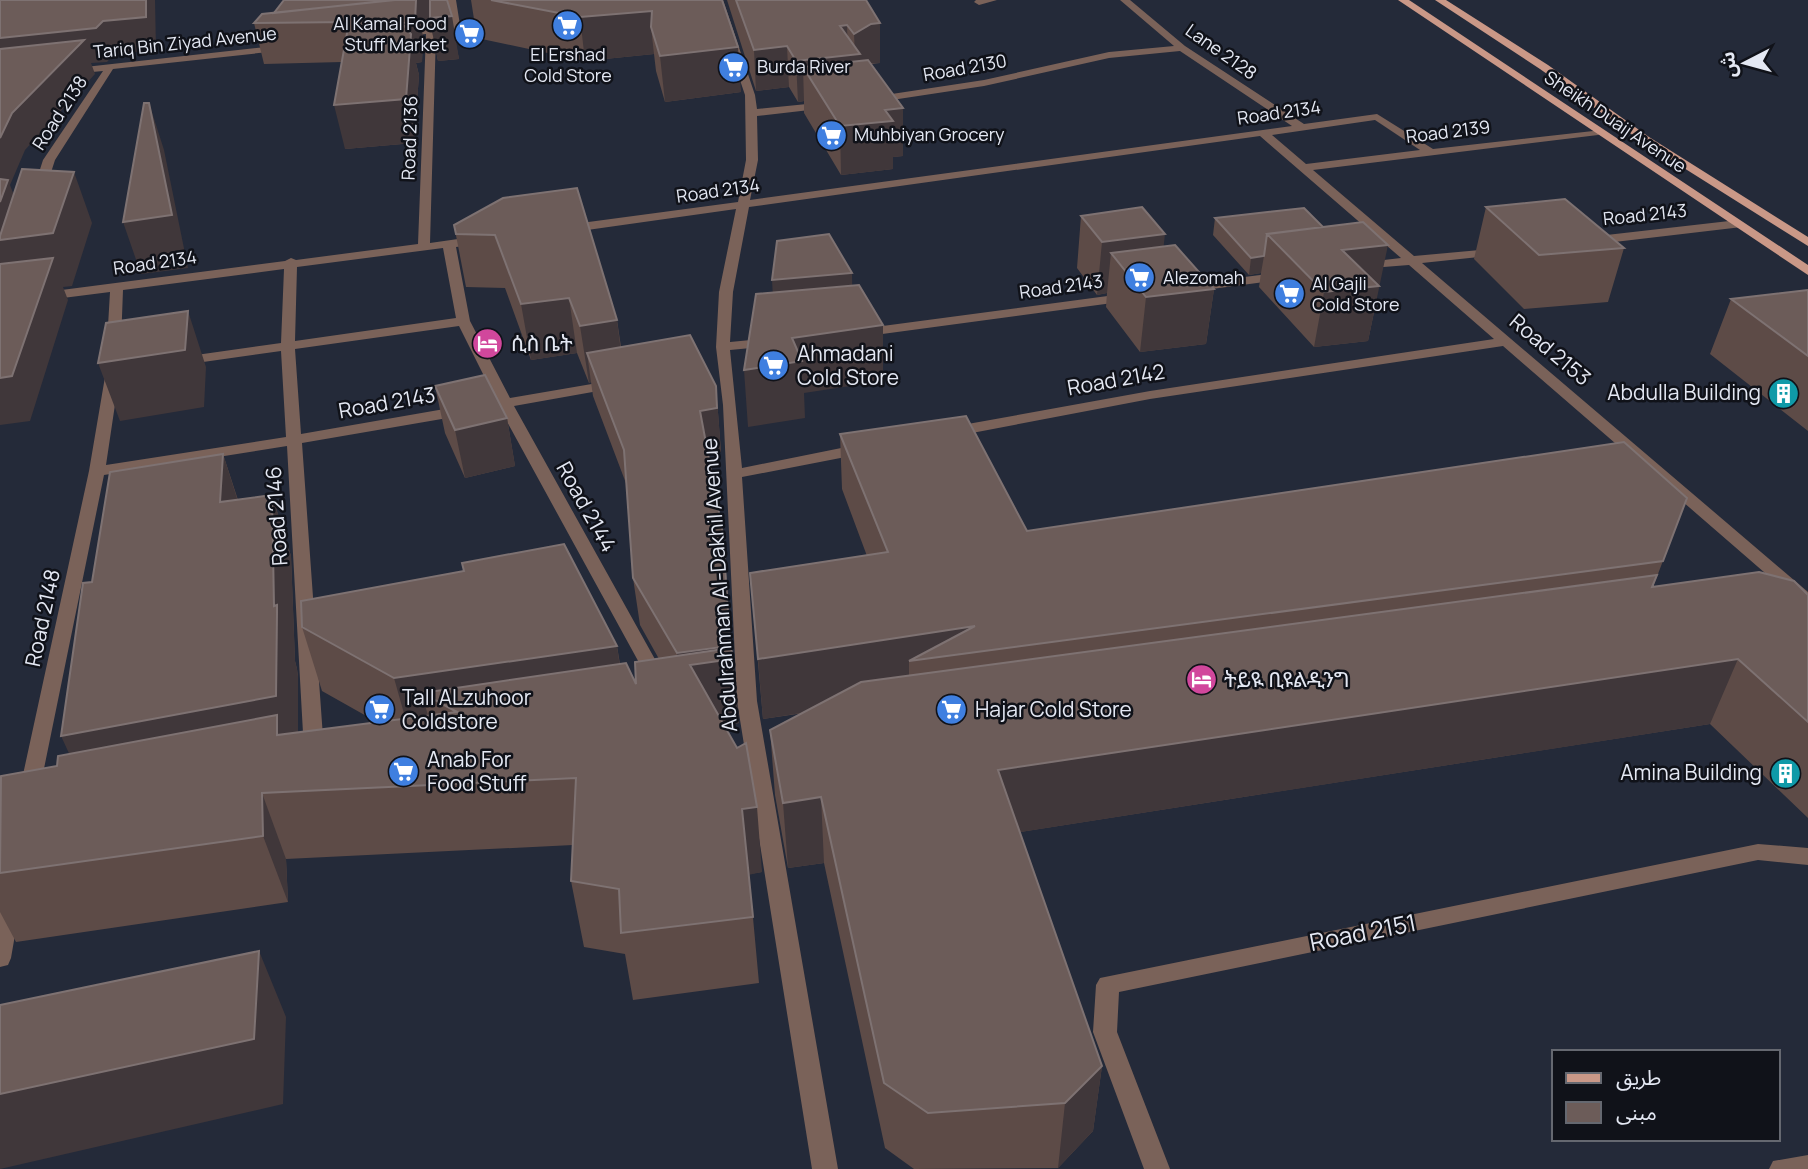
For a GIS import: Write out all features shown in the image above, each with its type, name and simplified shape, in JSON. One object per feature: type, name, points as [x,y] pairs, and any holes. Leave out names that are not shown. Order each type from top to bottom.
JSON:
[{"type":"main road","name":"Sheikh Duaij Avenue","points":[[1403,0],[1808,271]]},
{"type":"main road","name":"Sheikh Duaij Avenue","points":[[1440,0],[1544,67],[1645,139],[1808,242]]},
{"type":"street","points":[[451,0],[456,27]]},
{"type":"street","name":"Abdulrahman Al-Dakhil Avenue","points":[[718,0],[750,95],[752,113],[752,160],[726,292],[719,359],[730,405],[747,701],[763,751],[825,1169]]},
{"type":"street","points":[[979,2],[992,0]]},
{"type":"street","name":"Lane 2128","points":[[1125,0],[1182,48],[1301,127]]},
{"type":"street","points":[[381,36],[516,22]]},
{"type":"street","name":"Road 2136","points":[[425,247],[431,30]]},
{"type":"street","name":"Tariq Bin Ziyad Avenue","points":[[59,73],[292,47]]},
{"type":"street","name":"Road 2130","points":[[861,101],[997,81],[1109,55],[1182,48]]},
{"type":"street","name":"Road 2138","points":[[34,210],[49,160],[110,67]]},
{"type":"street","points":[[752,113],[834,104]]},
{"type":"street","name":"Road 2134","points":[[556,230],[1377,117],[1429,151]]},
{"type":"street","name":"Road 2139","points":[[1302,168],[1598,132]]},
{"type":"street","name":"Road 2153","points":[[1263,133],[1409,260],[1508,341],[1808,603]]},
{"type":"street","name":"Road 2143","points":[[1574,242],[1738,224]]},
{"type":"street","name":"Road 2134","points":[[7,297],[117,287],[489,238]]},
{"type":"street","name":"Road 2144","points":[[449,243],[463,321],[506,405],[662,688]]},
{"type":"street","points":[[1355,267],[1505,250]]},
{"type":"street","name":"Road 2146","points":[[292,262],[288,344],[315,767]]},
{"type":"street","points":[[1180,289],[1301,274]]},
{"type":"street","name":"Road 2148","points":[[26,811],[119,370],[117,287]]},
{"type":"street","name":"Road 2143","points":[[843,335],[1143,295]]},
{"type":"street","points":[[167,363],[463,321]]},
{"type":"street","points":[[719,359],[790,340]]},
{"type":"street","name":"Road 2142","points":[[934,435],[1150,395],[1508,341]]},
{"type":"street","name":"Road 2143","points":[[97,471],[506,405],[629,382]]},
{"type":"street","points":[[734,474],[880,446]]},
{"type":"street","points":[[1780,608],[1808,603]]},
{"type":"street","points":[[723,705],[747,701]]},
{"type":"street","name":"Road 2151","points":[[1157,1169],[1105,1032],[1108,985],[1758,852],[1808,857]]},
{"type":"street","points":[[0,958],[14,878]]},
{"type":"street","points":[[1782,1169],[1808,1167]]},
{"type":"building","points":[[0,0],[146,0],[146,17],[103,21],[96,28],[0,38]]},
{"type":"building","points":[[284,0],[392,0],[274,13]]},
{"type":"building","points":[[416,0],[415,22],[402,23],[411,34],[406,99],[334,105],[349,22],[254,23],[262,14]]},
{"type":"building","points":[[430,0],[447,0],[452,16],[430,18]]},
{"type":"building","points":[[491,0],[722,0],[738,47],[660,56],[651,27],[652,11],[580,17]]},
{"type":"building","points":[[736,0],[866,0],[880,23],[871,24],[854,34],[847,25],[840,26],[860,54],[796,61],[787,46],[754,50]]},
{"type":"building","points":[[84,40],[12,113],[0,138],[0,49]]},
{"type":"building","points":[[868,60],[903,108],[885,110],[893,121],[840,126],[803,67]]},
{"type":"building","points":[[144,103],[149,103],[172,215],[123,222]]},
{"type":"building","points":[[22,169],[74,172],[53,233],[0,240],[0,236]]},
{"type":"building","points":[[0,179],[8,180],[0,202]]},
{"type":"building","points":[[577,188],[617,320],[580,326],[569,298],[521,304],[495,235],[456,234],[454,225],[503,198]]},
{"type":"building","points":[[1565,199],[1624,248],[1539,255],[1486,207]]},
{"type":"building","points":[[1142,207],[1165,234],[1102,242],[1081,216]]},
{"type":"building","points":[[1304,208],[1323,227],[1267,234],[1264,256],[1251,258],[1215,218]]},
{"type":"building","points":[[1363,222],[1388,245],[1342,250],[1379,286],[1324,292],[1267,234]]},
{"type":"building","points":[[829,234],[852,273],[772,280],[777,241]]},
{"type":"building","points":[[1175,245],[1214,289],[1146,297],[1111,253]]},
{"type":"building","points":[[53,258],[12,376],[0,378],[0,264]]},
{"type":"building","points":[[859,285],[883,325],[792,338],[802,361],[744,370],[756,294]]},
{"type":"building","points":[[1808,290],[1808,356],[1731,299]]},
{"type":"building","points":[[188,311],[185,350],[98,363],[106,323]]},
{"type":"building","points":[[690,335],[716,386],[717,408],[700,411],[723,534],[730,646],[677,653],[633,578],[624,450],[587,353]]},
{"type":"building","points":[[485,375],[507,418],[455,430],[435,386]]},
{"type":"building","points":[[966,416],[1027,531],[1624,442],[1687,498],[1663,561],[909,661],[975,626],[758,659],[750,573],[888,552],[840,434]]},
{"type":"building","points":[[223,454],[220,502],[272,495],[274,606],[277,605],[276,696],[61,736],[83,583],[92,582],[110,472]]},
{"type":"building","points":[[564,544],[617,646],[394,678],[302,627],[301,601],[464,571],[462,563]]},
{"type":"building","points":[[1759,572],[1794,581],[1808,595],[1808,722],[1738,659],[998,770],[1102,1066],[1065,1103],[928,1113],[884,1083],[821,797],[783,803],[770,730],[861,682],[1657,575],[1652,587]]},
{"type":"building","points":[[731,648],[733,659],[690,665],[737,748],[746,743],[757,807],[742,809],[753,917],[621,933],[619,889],[571,881],[576,778],[262,793],[263,836],[0,873],[1,776],[57,766],[58,756],[277,715],[277,735],[457,712],[422,693],[626,663],[636,684],[635,662]]},
{"type":"building","points":[[259,951],[254,1039],[0,1094],[0,1005]]},
{"type":"place","name":"El Ershad Cold Store","points":[[568,25]]},
{"type":"place","name":"Al Kamal Food Stuff Market","points":[[470,34]]},
{"type":"place","name":"Burda River","points":[[734,67]]},
{"type":"place","name":"Muhbiyan Grocery","points":[[831,135]]},
{"type":"place","name":"Alezomah","points":[[1140,278]]},
{"type":"place","name":"Al Gajli Cold Store","points":[[1289,294]]},
{"type":"place","name":"ሲስ ቤት","points":[[488,344]]},
{"type":"place","name":"Ahmadani Cold Store","points":[[774,366]]},
{"type":"place","name":"Abdulla Building","points":[[1784,393]]},
{"type":"place","name":"ትይዪ ቢዩልዲንግ","points":[[1201,680]]},
{"type":"place","name":"Tall ALzuhoor Coldstore","points":[[379,710]]},
{"type":"place","name":"Hajar Cold Store","points":[[952,710]]},
{"type":"place","name":"Anab For Food Stuff","points":[[404,772]]},
{"type":"place","name":"Amina Building","points":[[1785,773]]}]
